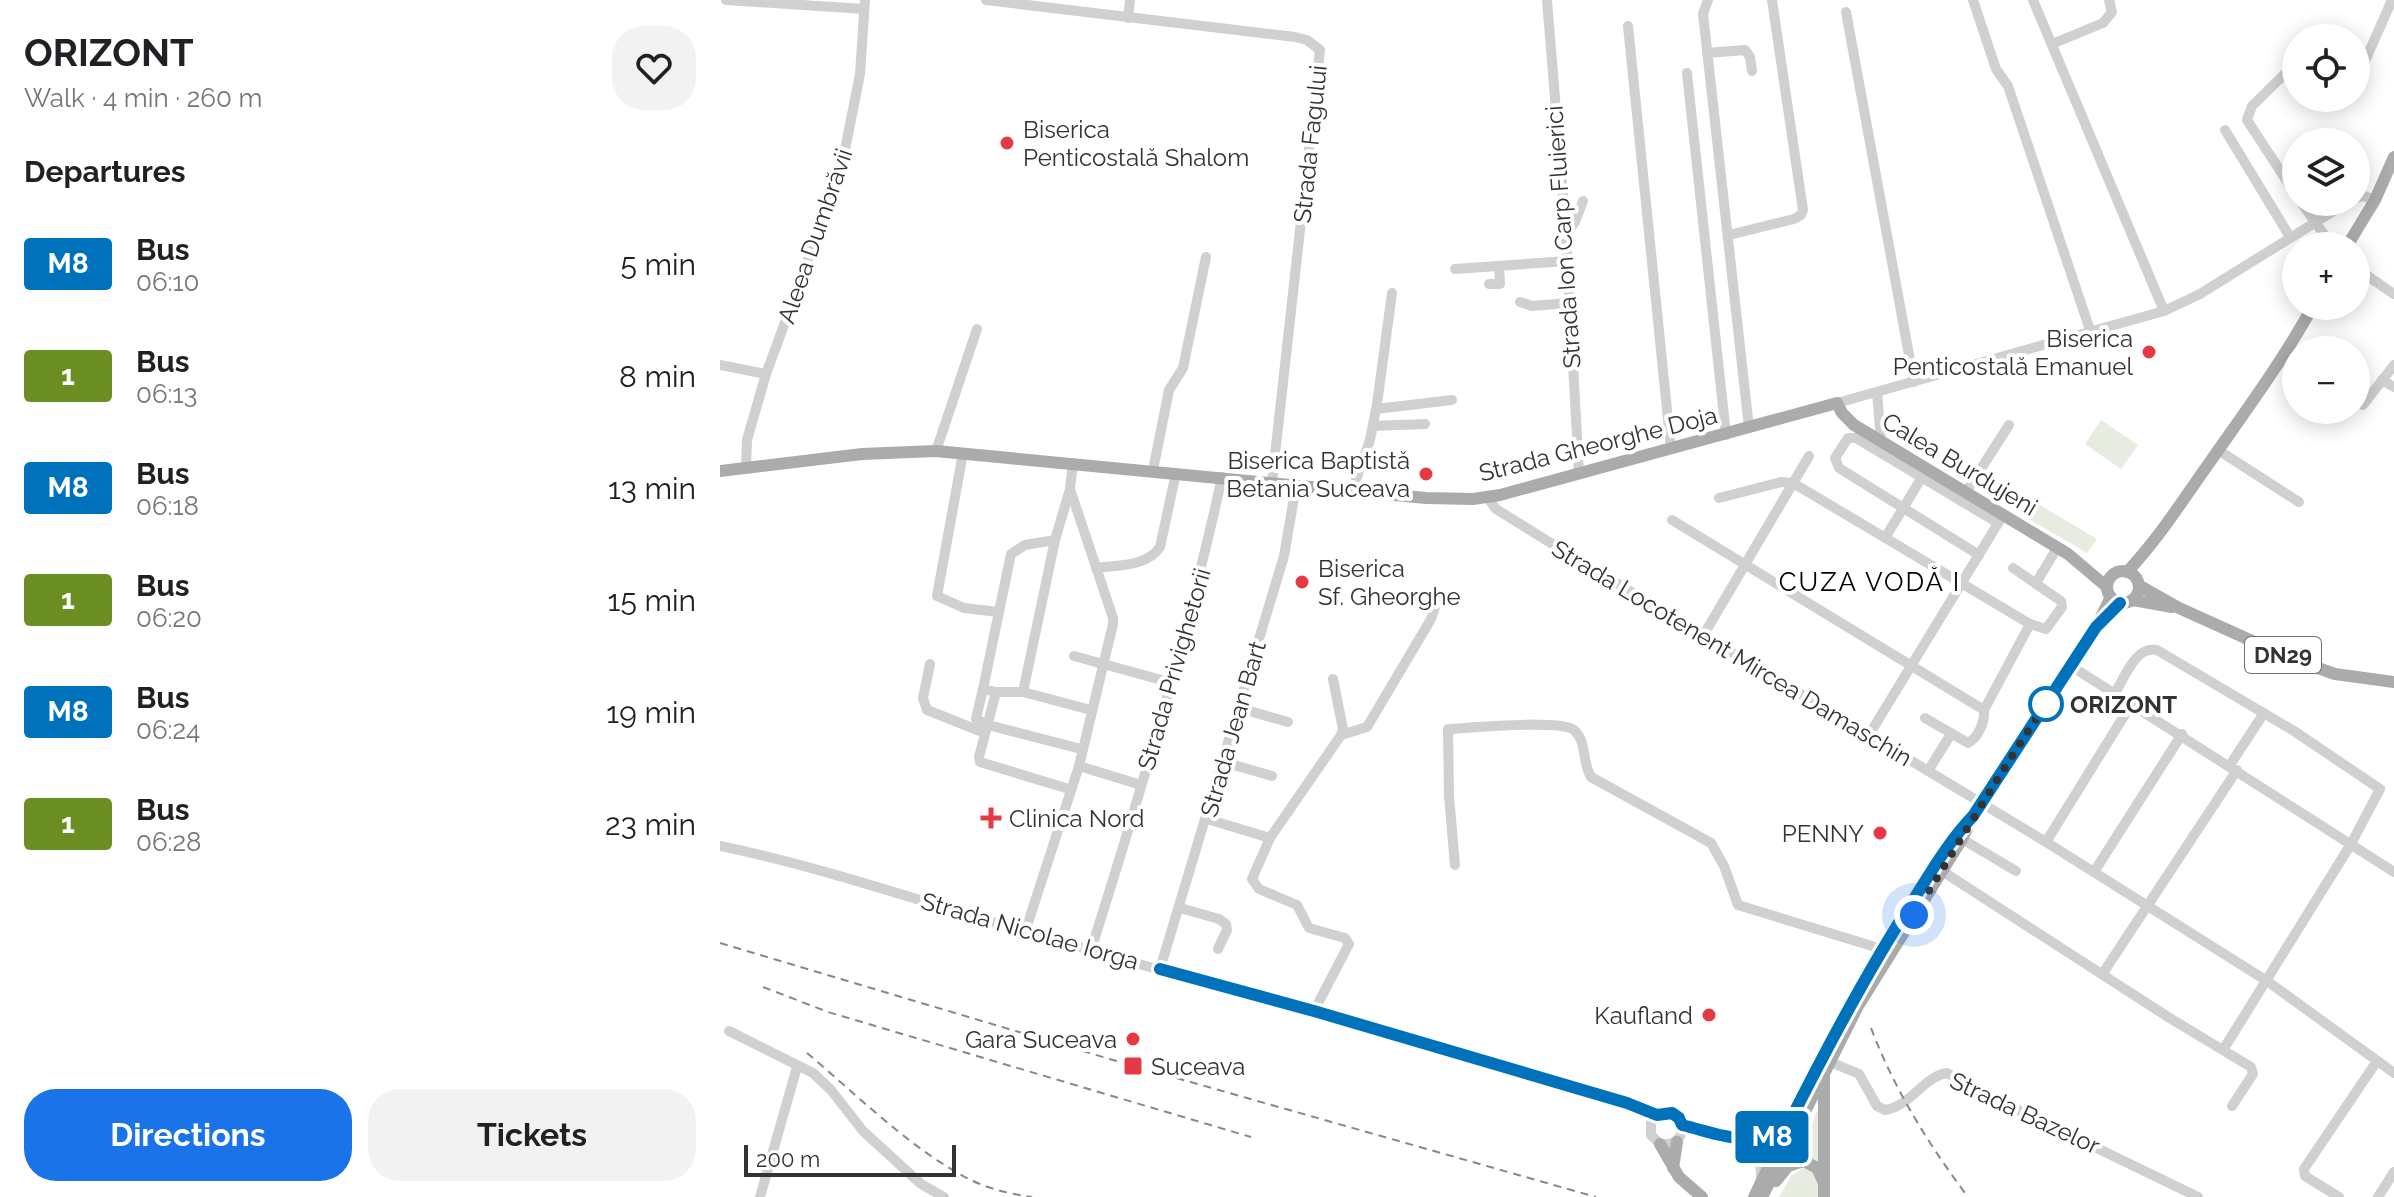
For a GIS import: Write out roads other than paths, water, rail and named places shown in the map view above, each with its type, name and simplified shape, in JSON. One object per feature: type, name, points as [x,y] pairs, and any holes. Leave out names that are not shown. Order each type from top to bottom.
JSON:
[{"type":"main road","points":[[2356,232],[2390,176],[2394,157]]},
{"type":"main road","points":[[1764,1189],[1786,1129],[1844,1015],[1942,871],[1981,802],[2096,627],[2113,596],[2218,450],[2282,368]]},
{"type":"main road","name":"Strada Gheorghe Doja","points":[[720,471],[862,454],[936,451],[1352,491],[1446,499],[1488,498],[1837,403]]},
{"type":"main road","name":"Calea Burdujeni","points":[[1837,403],[1854,425],[1966,492],[2001,519],[2062,551],[2129,577],[2179,608],[2307,664],[2353,678],[2394,682]]},
{"type":"main road","name":"Calea Burdujeni","points":[[2062,551],[2113,596]]},
{"type":"main road","points":[[2129,577],[2133,600]]},
{"type":"main road","name":"DN29","points":[[2113,596],[2133,600]]},
{"type":"main road","name":"Calea Burdujeni","points":[[2133,600],[2179,608]]},
{"type":"main road","points":[[1764,1189],[1885,953],[1958,832],[1973,816]]},
{"type":"main road","points":[[1824,1193],[1826,1065]]},
{"type":"main road","points":[[1673,1168],[1680,1134]]},
{"type":"main road","points":[[1660,1144],[1673,1168],[1702,1197]]},
{"type":"main road","points":[[1754,1197],[1788,1166],[1798,1161],[1817,1168],[1824,1193]]},
{"type":"street","points":[[726,0],[865,4]]},
{"type":"street","name":"Strada Fagului","points":[[986,0],[1295,37],[1315,44],[1320,50],[1272,482]]},
{"type":"street","points":[[1128,18],[1130,0]]},
{"type":"street","name":"Strada Ion Carp Fluierici","points":[[1547,0],[1566,234],[1579,474]]},
{"type":"street","points":[[1708,0],[1703,14],[1749,428]]},
{"type":"street","points":[[1729,235],[1794,219],[1803,210],[1772,0]]},
{"type":"street","points":[[1973,0],[1996,69],[2008,86],[2091,333]]},
{"type":"street","points":[[2033,0],[2164,311]]},
{"type":"street","points":[[2052,44],[2103,23],[2112,12],[2109,0]]},
{"type":"street","points":[[2370,51],[2392,0]]},
{"type":"street","name":"Aleea Dumbrăvii","points":[[746,468],[747,440],[766,374],[841,170],[860,74],[865,4]]},
{"type":"street","points":[[1846,12],[1914,382]]},
{"type":"street","points":[[1628,26],[1671,449]]},
{"type":"street","points":[[1707,53],[1745,50],[1750,57],[1752,71]]},
{"type":"street","points":[[1687,73],[1726,435]]},
{"type":"street","points":[[2282,77],[2252,106],[2247,120],[2282,174]]},
{"type":"street","points":[[2225,130],[2287,232]]},
{"type":"street","points":[[2370,198],[2375,200]]},
{"type":"street","points":[[1566,234],[1575,222],[1583,201]]},
{"type":"street","points":[[2310,216],[2321,232]]},
{"type":"street","name":"Strada Gheorghe Doja","points":[[2299,232],[2325,216]]},
{"type":"street","name":"Strada Gheorghe Doja","points":[[1837,403],[2164,311],[2200,294],[2282,242]]},
{"type":"street","points":[[1153,470],[1169,390],[1183,368],[1206,257]]},
{"type":"street","points":[[1455,269],[1567,261]]},
{"type":"street","points":[[1489,284],[1500,284],[1499,266]]},
{"type":"street","points":[[2370,278],[2394,294]]},
{"type":"street","points":[[1352,491],[1373,426],[1392,293]]},
{"type":"street","points":[[1520,302],[1532,306],[1569,303]]},
{"type":"street","points":[[936,451],[977,329]]},
{"type":"street","points":[[720,365],[766,374]]},
{"type":"street","points":[[2370,396],[2394,365]]},
{"type":"street","points":[[2382,380],[2394,387]]},
{"type":"street","points":[[1877,392],[1881,441]]},
{"type":"street","points":[[1376,409],[1452,400]]},
{"type":"street","points":[[1373,426],[1425,424]]},
{"type":"street","points":[[1966,492],[2009,425]]},
{"type":"street","points":[[1869,735],[1962,584],[2001,519],[1856,438],[1848,438],[1835,458],[1836,464],[1979,555]]},
{"type":"street","points":[[2218,450],[2299,502]]},
{"type":"street","points":[[963,453],[937,596],[964,608],[999,612]]},
{"type":"street","points":[[1703,636],[1809,456]]},
{"type":"street","points":[[1023,692],[1055,540],[1070,489],[1073,463]]},
{"type":"street","points":[[1096,568],[1133,564],[1156,553],[1160,547],[1176,473]]},
{"type":"street","name":"Strada Privighetorii","points":[[1091,950],[1204,559],[1222,477]]},
{"type":"street","points":[[1885,538],[1922,477]]},
{"type":"street","points":[[1719,498],[1781,482],[1793,483],[2030,624],[2046,629],[2062,607],[2061,601],[2013,568]]},
{"type":"street","name":"Strada Jean Bart","points":[[1160,969],[1284,556],[1296,486]]},
{"type":"street","points":[[1025,932],[1079,766],[1113,618],[1070,489]]},
{"type":"street","name":"Strada Locotenent Mircea Damaschin","points":[[1488,498],[1496,509],[1981,802],[2267,981],[2394,1073]]},
{"type":"street","points":[[1672,520],[1984,710]]},
{"type":"street","points":[[986,729],[975,715],[1011,554],[1025,545],[1055,540]]},
{"type":"street","points":[[2036,583],[2062,551]]},
{"type":"street","points":[[1341,735],[1367,727],[1431,619],[1436,604]]},
{"type":"street","points":[[1925,718],[1970,743],[1985,720],[1984,710],[2030,624]]},
{"type":"street","points":[[2115,693],[2141,652],[2153,648],[2264,713],[2380,789],[2351,844],[2223,1050]]},
{"type":"street","points":[[1074,656],[1169,682]]},
{"type":"street","points":[[930,664],[923,698],[927,710],[986,729],[1081,749]]},
{"type":"street","points":[[2071,666],[2394,872]]},
{"type":"street","points":[[1314,1011],[1349,944],[1345,938],[1309,928],[1294,903],[1255,886],[1252,879],[1270,838],[1341,735],[1343,729],[1333,679]]},
{"type":"street","points":[[983,689],[1023,692],[1091,710]]},
{"type":"street","points":[[996,692],[979,757],[984,765],[1069,789]]},
{"type":"street","points":[[2046,842],[2132,703]]},
{"type":"street","points":[[1239,708],[1288,722]]},
{"type":"street","points":[[2103,973],[2234,768],[2264,713]]},
{"type":"street","points":[[1455,865],[1449,796],[1448,729],[1535,725],[1567,728],[1575,731],[1582,743],[1585,768],[1591,777],[1711,843],[1724,866],[1738,905],[1885,953]]},
{"type":"street","points":[[1928,771],[1951,734]]},
{"type":"street","points":[[2094,872],[2182,734]]},
{"type":"street","points":[[1223,762],[1272,776]]},
{"type":"street","points":[[1079,766],[1141,785]]},
{"type":"street","points":[[1207,819],[1270,838]]},
{"type":"street","points":[[1962,839],[2016,871]]},
{"type":"street","name":"Strada Nicolae Iorga","points":[[722,847],[806,867],[1025,932],[1314,1011],[1627,1103],[1657,1115],[1672,1113],[1679,1118],[1680,1134]]},
{"type":"street","points":[[1942,871],[2248,1065],[2253,1072],[2232,1106]]},
{"type":"street","points":[[1180,908],[1219,919],[1226,924],[1227,930],[1218,949]]},
{"type":"street","points":[[729,1031],[813,1073],[831,1090],[863,1131],[921,1184],[944,1197]]},
{"type":"street","points":[[2339,1197],[2303,1173],[2377,1061]]},
{"type":"street","name":"Strada Bazelor","points":[[1826,1065],[1859,1074],[1877,1106],[1885,1110],[1900,1106],[1936,1076],[1947,1073],[2198,1197]]},
{"type":"street","points":[[760,1197],[797,1067]]},
{"type":"street","points":[[1627,1103],[1650,1126],[1653,1139],[1660,1144],[1669,1145],[1680,1134],[1707,1132],[1741,1139],[1762,1139],[1786,1129]]},
{"type":"street","points":[[1650,1126],[1657,1115]]},
{"type":"street","points":[[1741,1139],[1760,1162],[1764,1189]]},
{"type":"street","points":[[2378,1197],[2394,1172]]},
{"type":"railway","points":[[720,943],[1113,1060],[1596,1197]]},
{"type":"railway","points":[[763,987],[828,1012],[1251,1137]]},
{"type":"railway","points":[[1871,1028],[1890,1073],[1914,1116],[1968,1197]]},
{"type":"railway","points":[[807,1053],[887,1122],[951,1169],[987,1187],[1032,1197]]},
{"type":"place","name":"Biserica Penticostală Shalom","points":[[1007,143]]},
{"type":"place","name":"Biserica Penticostală Emanuel","points":[[2149,352]]},
{"type":"place","name":"Biserica Baptistă Betania Suceava","points":[[1426,474]]},
{"type":"place","name":"Biserica Sf. Gheorghe","points":[[1302,582]]},
{"type":"place","name":"ORIZONT","points":[[2046,704]]},
{"type":"place","name":"Clinica Nord","points":[[991,818]]},
{"type":"place","name":"PENNY","points":[[1880,833]]},
{"type":"place","name":"Kaufland","points":[[1709,1015]]},
{"type":"place","name":"Gara Suceava","points":[[1133,1039]]},
{"type":"place","name":"Suceava","points":[[1133,1066]]},
{"type":"district","name":"CUZA VODĂ I","points":[[1870,582]]}]
